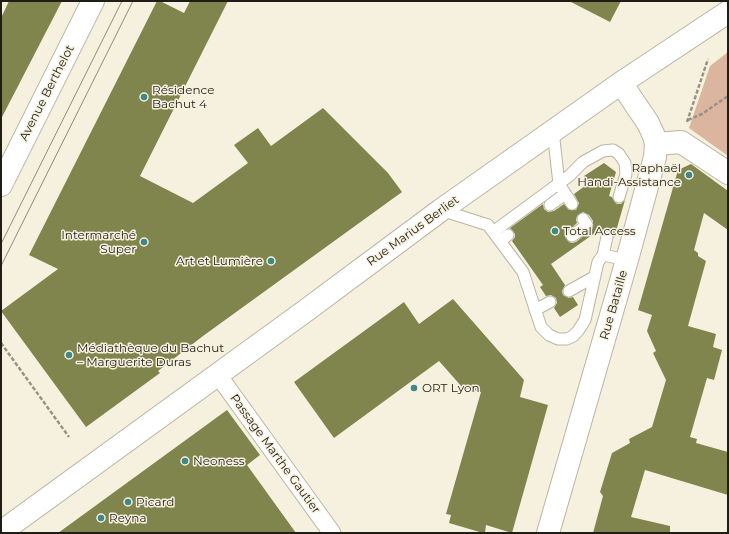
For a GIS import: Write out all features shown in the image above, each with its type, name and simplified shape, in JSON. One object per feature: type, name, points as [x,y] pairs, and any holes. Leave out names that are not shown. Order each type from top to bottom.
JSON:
[{"type":"main road","name":"Avenue Berthelot","points":[[1,185],[93,1]]},
{"type":"main road","name":"Rue Marius Berliet","points":[[1,532],[308,310],[441,210],[622,83],[728,12]]},
{"type":"main road","name":"Rue Bataille","points":[[548,533],[627,260],[655,157],[656,144],[654,136],[648,123],[622,83]]},
{"type":"main road","points":[[656,144],[681,142],[728,173]]},
{"type":"street","name":"Passage Marthe Gautier","points":[[218,374],[332,533]]},
{"type":"lane","points":[[553,131],[559,184],[572,204]]},
{"type":"lane","points":[[493,232],[570,176],[583,162],[603,151],[613,150],[619,154],[625,163],[626,174],[619,197]]},
{"type":"lane","points":[[550,205],[565,194]]},
{"type":"lane","points":[[441,210],[488,225],[493,232],[504,238],[527,270],[535,310],[541,327],[558,339],[573,336],[585,320],[594,277],[598,262],[603,255],[607,237]]},
{"type":"lane","points":[[572,236],[587,225],[583,219]]},
{"type":"lane","points":[[603,255],[627,260]]},
{"type":"lane","points":[[569,291],[594,277]]},
{"type":"lane","points":[[535,310],[550,302]]},
{"type":"path","points":[[686,126],[708,59]]},
{"type":"path","points":[[688,120],[702,114],[728,96]]},
{"type":"path","points":[[1,343],[68,437]]},
{"type":"shaded area","points":[[728,52],[728,156],[689,128],[710,66]]},
{"type":"building","points":[[9,1],[62,1],[1,119],[1,18]]},
{"type":"building","points":[[157,1],[160,1],[184,13],[190,1],[228,1],[140,176],[193,203],[248,163],[234,145],[258,128],[271,146],[323,108],[388,173],[402,192],[203,336],[158,371],[160,373],[86,427],[1,311],[58,269],[29,255]]},
{"type":"building","points":[[569,1],[621,1],[610,22]]},
{"type":"building","points":[[604,163],[616,172],[609,196],[612,197],[617,204],[621,204],[625,200],[614,238],[612,232],[609,230],[605,230],[601,234],[595,233],[551,264],[565,285],[562,291],[563,295],[569,298],[573,297],[578,305],[560,317],[554,308],[557,303],[556,298],[551,295],[546,296],[540,287],[543,285],[512,241],[515,234],[510,228],[543,204],[544,209],[548,212],[554,211],[564,204],[569,210],[576,210],[579,203],[574,194],[589,183],[584,176]],"holes":[[[583,212],[589,215],[593,221],[593,228],[576,242],[569,242],[565,237],[566,233],[577,223],[577,216]]]},
{"type":"building","points":[[691,164],[728,191],[728,230],[704,213],[694,250],[698,253],[698,256],[706,261],[688,326],[716,334],[713,347],[722,350],[714,380],[707,378],[690,437],[697,439],[696,443],[728,452],[728,495],[645,470],[631,517],[670,526],[670,533],[593,533],[603,496],[600,492],[612,453],[630,443],[629,439],[652,427],[666,380],[653,353],[656,351],[647,331],[652,315],[638,310],[678,170]]},
{"type":"building","points":[[453,299],[524,380],[520,397],[548,405],[512,533],[486,525],[485,533],[483,533],[449,523],[451,515],[446,514],[481,392],[462,387],[439,361],[334,438],[294,382],[404,302],[419,324]]},
{"type":"building","points":[[227,410],[260,455],[247,465],[296,533],[58,533]]},
{"type":"tram line","points":[[1,244],[122,1]]},
{"type":"tram line","points":[[1,266],[133,1]]},
{"type":"place","name":"Résidence Bachut 4","points":[[144,97]]},
{"type":"place","name":"Raphaël Handi-Assistance","points":[[689,175]]},
{"type":"place","name":"Total Access","points":[[555,231]]},
{"type":"place","name":"Intermarché Super","points":[[144,242]]},
{"type":"place","name":"Art et Lumière","points":[[271,261]]},
{"type":"place","name":"Médiathèque du Bachut – Marguerite Duras","points":[[69,355]]},
{"type":"place","name":"ORT Lyon","points":[[414,388]]},
{"type":"place","name":"Neoness","points":[[185,461]]},
{"type":"place","name":"Picard","points":[[128,502]]},
{"type":"place","name":"Reyna","points":[[101,518]]}]
